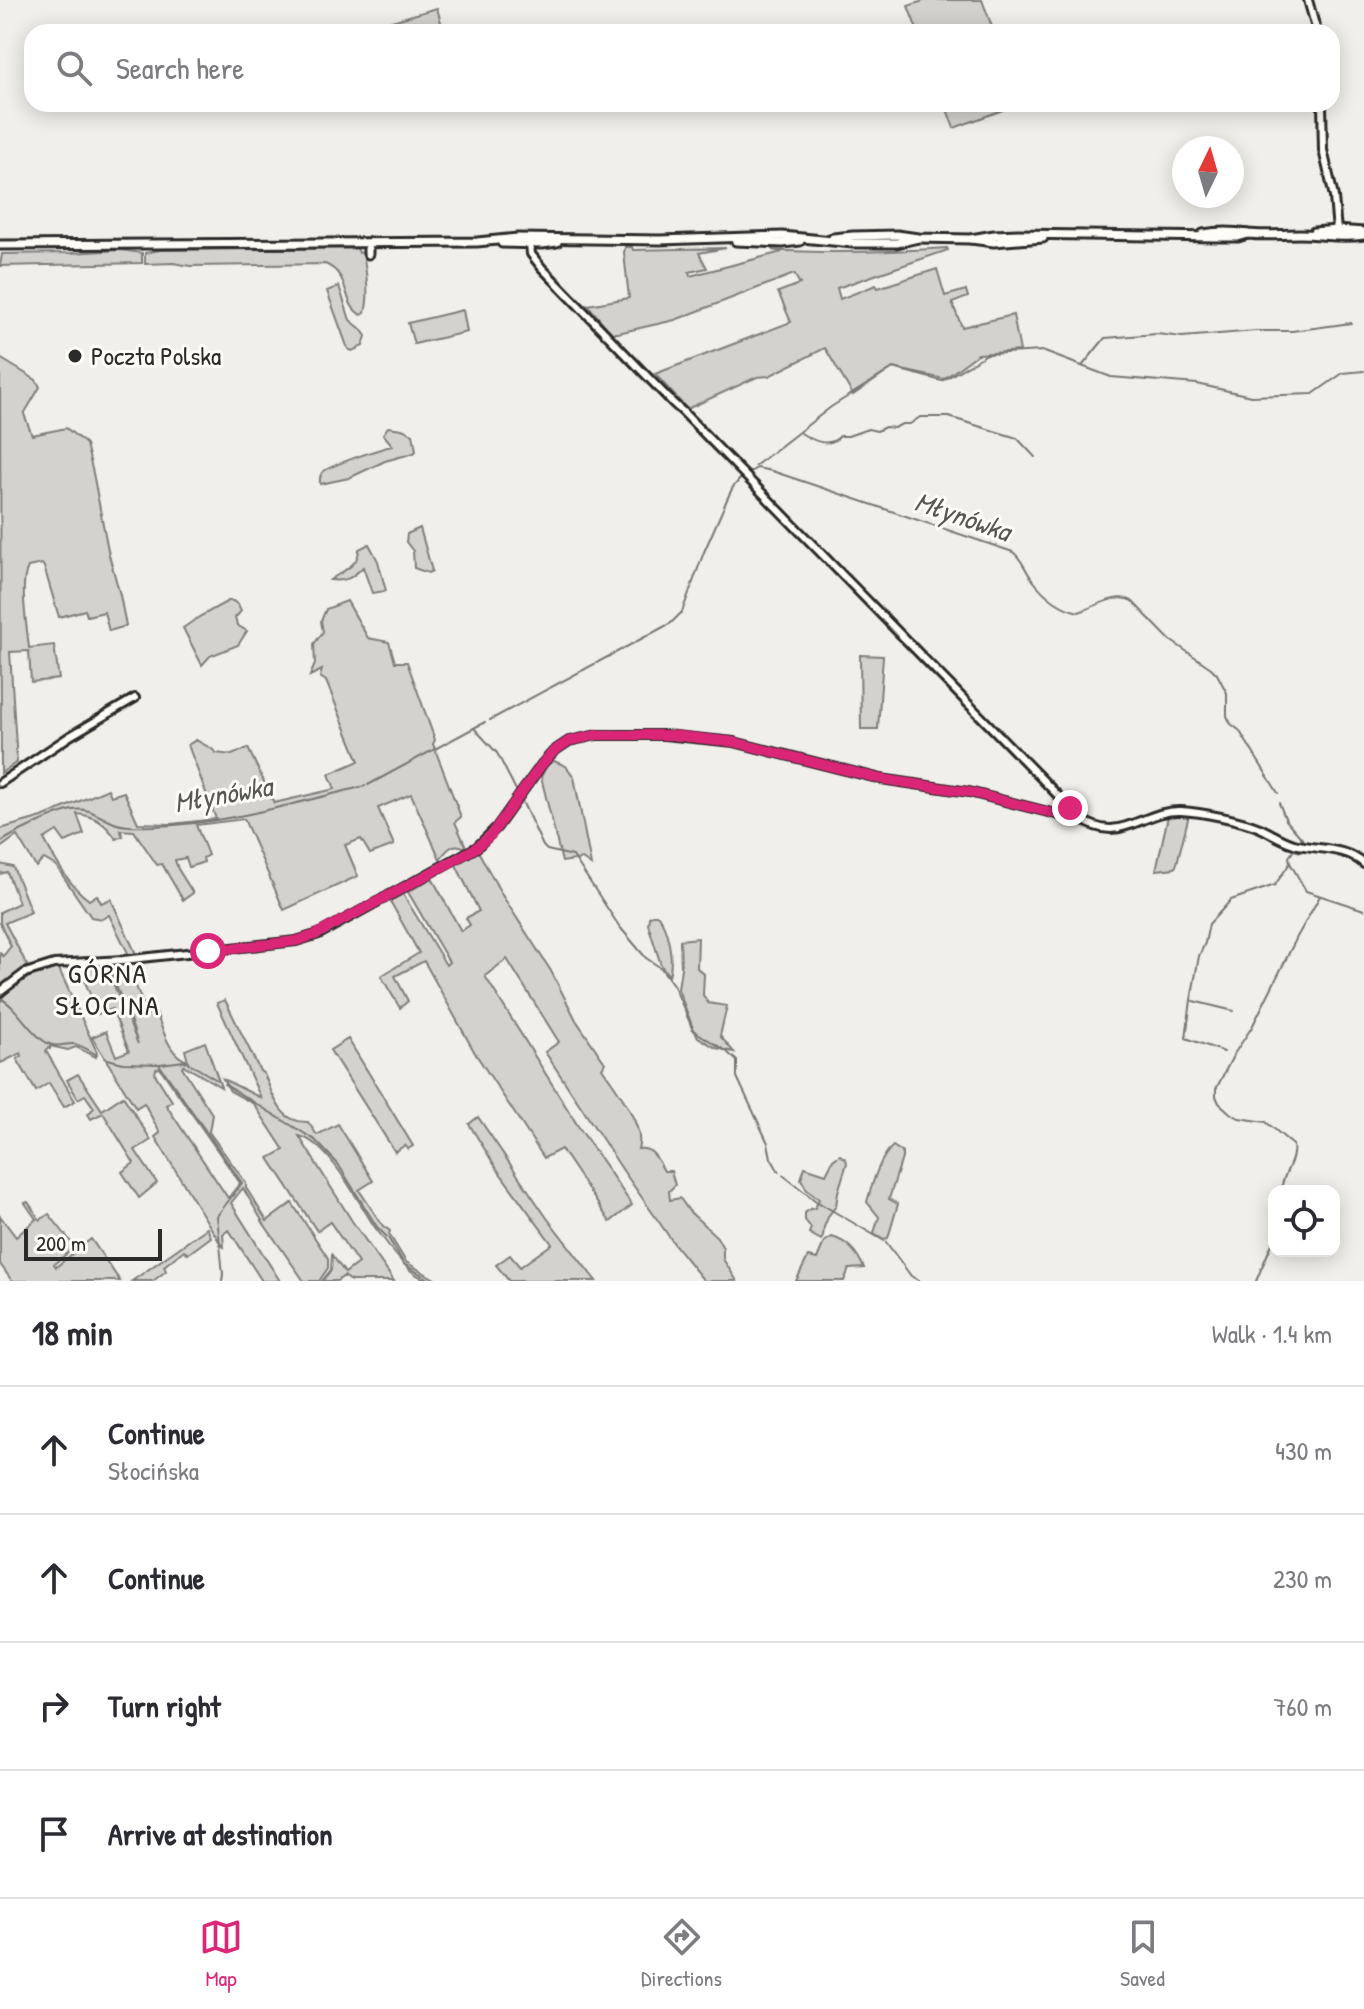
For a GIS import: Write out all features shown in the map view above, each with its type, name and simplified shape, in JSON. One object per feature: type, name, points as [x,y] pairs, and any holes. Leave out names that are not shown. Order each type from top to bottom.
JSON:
[{"type":"main road","points":[[1306,234],[1336,230],[1364,234]]},
{"type":"main road","points":[[0,245],[516,241],[537,238],[722,239],[772,243],[864,235],[971,239],[1018,234],[1193,236],[1216,231],[1329,237],[1364,234]]},
{"type":"main road","points":[[516,241],[530,244],[571,240]]},
{"type":"street","points":[[1308,0],[1315,24]]},
{"type":"street","points":[[1322,112],[1323,150],[1334,197],[1336,230],[1329,237]]},
{"type":"street","points":[[1336,230],[1345,237]]},
{"type":"street","points":[[533,257],[530,244],[537,238]]},
{"type":"street","points":[[516,241],[1080,818],[1113,830],[1170,812],[1185,812],[1257,827],[1288,842],[1348,854],[1364,864]]},
{"type":"street","points":[[0,783],[70,736],[135,698]]},
{"type":"street","points":[[0,992],[25,973],[54,964],[119,961],[307,938],[327,930],[477,847],[491,835],[554,751],[569,741],[597,735],[671,735],[734,742],[881,779],[969,792],[1080,818]]},
{"type":"shaded area","points":[[926,0],[982,0],[991,24],[915,24],[908,6]]},
{"type":"shaded area","points":[[437,8],[441,24],[381,24]]},
{"type":"shaded area","points":[[948,112],[997,112],[954,128]]},
{"type":"shaded area","points":[[625,247],[632,247],[633,250],[726,248],[699,253],[707,268],[689,272],[690,276],[782,252],[772,250],[860,252],[947,248],[837,288],[840,299],[876,285],[878,288],[937,269],[945,296],[966,290],[968,297],[952,303],[962,327],[1013,315],[1020,351],[978,354],[944,379],[893,368],[853,395],[825,348],[769,376],[757,377],[687,409],[655,374],[791,322],[778,292],[800,284],[794,274],[675,320],[611,333],[588,305],[629,298]]},
{"type":"shaded area","points":[[357,248],[359,253],[363,252],[367,283],[365,313],[361,315],[351,304],[339,275],[325,264],[145,264],[145,253],[160,250]]},
{"type":"shaded area","points":[[121,250],[142,253],[142,263],[0,266],[2,254]]},
{"type":"shaded area","points":[[339,286],[350,320],[366,336],[363,346],[352,351],[348,349],[327,291]]},
{"type":"shaded area","points":[[463,310],[467,332],[414,344],[408,323]]},
{"type":"shaded area","points":[[0,358],[36,380],[40,387],[24,414],[32,435],[66,428],[86,444],[126,626],[109,631],[104,612],[87,616],[85,610],[59,617],[44,567],[42,564],[28,567],[24,595],[29,648],[54,645],[59,679],[31,682],[29,651],[10,652],[17,762],[1,773]]},
{"type":"shaded area","points":[[388,427],[413,434],[416,451],[349,478],[320,484],[321,475],[327,469],[393,446],[383,434]]},
{"type":"shaded area","points":[[420,528],[432,571],[428,573],[414,568],[413,551],[406,542],[407,534]]},
{"type":"shaded area","points":[[369,544],[378,561],[386,591],[372,593],[363,567],[348,578],[330,580],[353,564],[359,549]]},
{"type":"shaded area","points":[[228,601],[238,605],[241,611],[235,618],[237,625],[247,631],[238,645],[210,656],[202,665],[183,628]]},
{"type":"shaded area","points":[[347,601],[368,638],[389,642],[395,662],[407,662],[435,740],[433,744],[461,817],[455,822],[467,849],[452,847],[440,859],[411,794],[378,808],[394,845],[370,854],[361,839],[345,845],[358,876],[284,910],[244,819],[196,825],[208,855],[203,858],[204,862],[189,867],[186,858],[175,860],[193,893],[183,900],[162,864],[157,865],[134,831],[120,830],[123,836],[116,839],[100,822],[77,814],[84,834],[65,842],[57,831],[44,839],[75,888],[89,900],[97,895],[101,903],[111,899],[136,954],[130,957],[109,915],[102,919],[91,917],[56,866],[44,859],[36,867],[17,836],[0,848],[0,829],[42,817],[108,789],[111,796],[124,792],[138,823],[171,824],[216,819],[188,745],[196,740],[216,753],[232,755],[248,748],[274,803],[335,789],[329,774],[359,761],[326,681],[320,677],[322,670],[310,676],[315,664],[314,644],[323,632],[321,621],[326,609]]},
{"type":"shaded area","points":[[860,655],[883,656],[878,729],[861,729]]},
{"type":"shaded area","points":[[554,761],[566,766],[574,777],[591,865],[582,859],[562,862],[541,777],[547,765]]},
{"type":"shaded area","points":[[1187,815],[1188,819],[1177,863],[1175,868],[1156,870],[1168,816]]},
{"type":"shaded area","points":[[478,851],[551,971],[576,1020],[605,1063],[602,1068],[634,1118],[638,1129],[638,1149],[651,1152],[664,1171],[671,1171],[675,1185],[669,1191],[670,1200],[680,1198],[689,1211],[717,1237],[723,1248],[723,1259],[737,1281],[704,1281],[675,1245],[545,1052],[559,1042],[507,959],[485,976],[578,1126],[632,1205],[610,1222],[561,1149],[544,1158],[475,1053],[424,961],[395,976],[408,1001],[400,1008],[381,976],[419,953],[390,901],[403,894],[446,965],[449,962],[408,892],[432,878],[461,931],[470,925],[466,918],[479,911],[456,865]]},
{"type":"shaded area","points":[[0,864],[13,867],[31,912],[5,923],[28,967],[0,989],[0,953],[3,956],[11,946],[0,923],[0,912],[19,903],[7,872],[0,874]]},
{"type":"shaded area","points":[[652,915],[658,915],[667,936],[671,961],[669,976],[661,965],[648,924]]},
{"type":"shaded area","points":[[698,938],[697,968],[704,974],[703,995],[708,1003],[727,1006],[720,1036],[734,1052],[716,1048],[698,1037],[678,989],[680,940]]},
{"type":"shaded area","points":[[106,966],[138,1044],[108,966],[128,966],[147,1014],[156,1013],[168,1041],[181,1058],[188,1061],[185,1050],[205,1042],[221,1087],[182,1067],[212,1114],[209,1132],[246,1183],[246,1188],[267,1221],[292,1203],[328,1258],[328,1268],[319,1281],[304,1281],[243,1188],[231,1203],[280,1281],[262,1281],[229,1230],[223,1234],[222,1246],[155,1137],[160,1133],[144,1103],[136,1108],[92,1037],[106,1031],[116,1056],[129,1051],[112,1009],[98,1014],[79,967]],"holes":[[[160,1068],[240,1183],[228,1198],[166,1105],[172,1101],[155,1074],[156,1069]]]},
{"type":"shaded area","points":[[58,967],[97,1052],[96,1057],[76,1047],[68,1050],[50,1046],[46,1051],[75,1101],[64,1107],[49,1083],[36,1091],[17,1059],[22,1056],[21,1053],[0,1061],[0,1002],[18,983]]},
{"type":"shaded area","points":[[225,1000],[279,1107],[290,1118],[308,1122],[317,1135],[338,1124],[373,1181],[359,1190],[383,1226],[390,1231],[406,1262],[438,1281],[422,1278],[404,1264],[374,1226],[331,1161],[321,1149],[299,1136],[394,1281],[351,1281],[344,1276],[337,1281],[322,1281],[331,1270],[332,1255],[345,1273],[358,1263],[330,1222],[317,1231],[269,1158],[284,1150],[254,1104],[230,1091],[223,1079],[261,1098],[217,1003]]},
{"type":"shaded area","points":[[348,1039],[413,1146],[408,1149],[405,1145],[395,1152],[330,1050]]},
{"type":"shaded area","points":[[78,1074],[102,1110],[123,1096],[151,1140],[135,1150],[157,1183],[139,1198],[122,1172],[134,1163],[103,1113],[91,1119],[88,1114],[94,1108],[85,1095],[78,1099],[67,1080]]},
{"type":"shaded area","points":[[478,1117],[547,1218],[596,1281],[509,1281],[496,1265],[510,1255],[520,1267],[552,1244],[497,1169],[469,1124]]},
{"type":"shaded area","points":[[893,1146],[902,1152],[902,1158],[889,1199],[898,1204],[888,1238],[884,1239],[874,1233],[879,1217],[867,1202],[880,1165]]},
{"type":"shaded area","points":[[840,1155],[847,1163],[836,1206],[829,1215],[821,1240],[809,1233],[811,1228],[805,1220],[805,1213],[815,1208],[819,1199],[807,1190],[801,1179],[805,1167],[826,1174],[833,1160]]},
{"type":"shaded area","points":[[28,1202],[40,1220],[49,1214],[75,1247],[54,1264],[56,1267],[91,1239],[120,1281],[12,1281],[0,1264],[0,1216],[16,1237],[36,1219],[25,1203]]},
{"type":"shaded area","points":[[207,1228],[211,1237],[188,1254],[184,1250],[164,1266],[166,1271],[153,1281],[132,1281]]},
{"type":"shaded area","points":[[832,1237],[852,1249],[864,1268],[849,1269],[844,1281],[796,1281],[808,1257],[817,1259],[824,1242]]},
{"type":"waterway","points":[[1083,365],[1105,338],[1292,331],[1351,323]]},
{"type":"waterway","name":"Młynówka","points":[[755,466],[831,407],[893,368],[942,381],[987,354],[1042,351],[1111,377],[1197,384],[1251,396],[1313,394],[1343,373],[1364,371]]},
{"type":"waterway","points":[[799,432],[825,443],[868,429],[877,431],[910,424],[920,417],[949,417],[1017,438],[1035,457]]},
{"type":"waterway","name":"Młynówka","points":[[748,473],[757,468],[772,471],[1013,552],[1052,600],[1072,610],[1079,612],[1113,599],[1132,601],[1170,640],[1217,674],[1227,693],[1227,716],[1231,724],[1239,730],[1278,793]]},
{"type":"waterway","name":"Młynówka","points":[[490,720],[671,623],[682,612],[729,495],[742,477]]},
{"type":"waterway","name":"Młynówka","points":[[368,785],[485,722]]},
{"type":"waterway","points":[[474,728],[497,753],[517,792]]},
{"type":"waterway","name":"Młynówka","points":[[0,843],[35,824],[78,809],[127,826],[181,824],[260,812],[365,786]]},
{"type":"waterway","points":[[521,799],[543,846],[547,850],[573,856],[619,926],[646,958],[661,968],[674,986],[693,1030],[737,1061],[737,1077],[779,1172]]},
{"type":"waterway","name":"Młynówka","points":[[1279,803],[1286,820],[1304,841]]},
{"type":"waterway","name":"Młynówka","points":[[1302,849],[1301,852],[1294,850],[1289,857],[1306,891],[1364,910]]},
{"type":"waterway","points":[[1224,1052],[1186,1038],[1199,956],[1209,924],[1231,900],[1275,885],[1290,863]]},
{"type":"waterway","points":[[1282,1185],[1293,1157],[1293,1145],[1266,1122],[1239,1118],[1230,1113],[1219,1103],[1216,1089],[1320,896]]},
{"type":"waterway","points":[[0,998],[47,1043],[57,1046],[76,1044],[97,1055]]},
{"type":"waterway","points":[[1193,1001],[1234,1011]]},
{"type":"waterway","points":[[104,1058],[123,1063],[159,1064],[242,1183],[217,1216],[222,1281]]},
{"type":"waterway","points":[[160,1064],[185,1061],[217,1080]]},
{"type":"waterway","points":[[224,1084],[315,1140],[338,1164],[404,1264],[432,1281]]},
{"type":"waterway","points":[[783,1175],[816,1201],[886,1242],[911,1276],[919,1281]]},
{"type":"waterway","points":[[1256,1281],[1268,1253]]},
{"type":"place","name":"Poczta Polska","points":[[75,356]]},
{"type":"district","name":"GÓRNA SŁOCINA","points":[[108,989]]},
{"type":"route","points":[[208,951],[296,941],[315,935],[457,859],[491,835],[554,751],[569,741],[584,737],[664,735],[734,742],[881,779],[969,792],[1080,818],[1070,808]]}]
